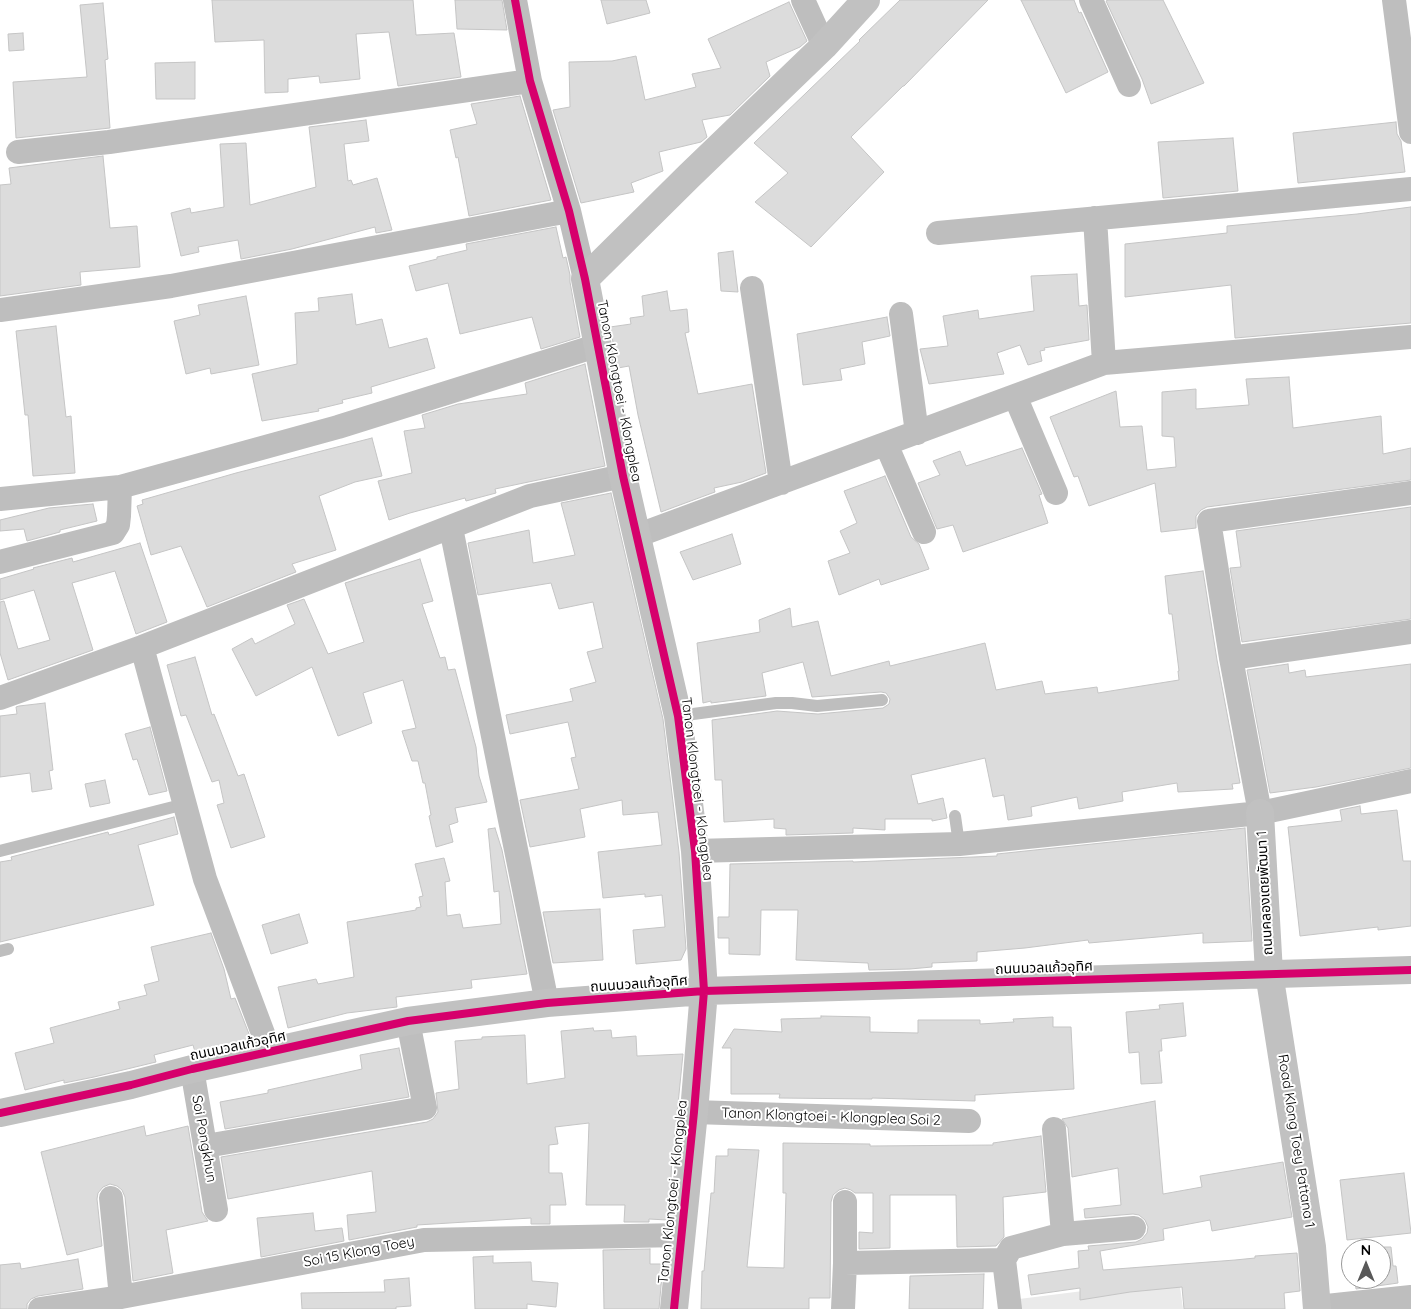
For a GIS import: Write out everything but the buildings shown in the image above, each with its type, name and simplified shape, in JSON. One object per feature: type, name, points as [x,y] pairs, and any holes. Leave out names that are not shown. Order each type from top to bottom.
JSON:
[{"type":"street","points":[[515,0],[530,80],[570,211],[584,280]]},
{"type":"street","points":[[803,0],[824,46]]},
{"type":"street","points":[[584,280],[824,46],[866,0]]},
{"type":"street","points":[[1091,0],[1129,85]]},
{"type":"street","points":[[1394,0],[1411,132]]},
{"type":"street","points":[[18,152],[109,142],[530,80]]},
{"type":"street","points":[[938,233],[1411,189]]},
{"type":"street","points":[[0,310],[171,286],[570,211]]},
{"type":"street","points":[[1095,218],[1104,363]]},
{"type":"street","name":"Tanon Klongtoei - Klongplea","points":[[584,280],[622,476],[678,716],[695,851],[704,991],[674,1309]]},
{"type":"street","points":[[752,288],[781,483]]},
{"type":"street","points":[[902,314],[917,432]]},
{"type":"street","points":[[636,536],[1104,363],[1411,337]]},
{"type":"street","points":[[0,499],[120,487],[338,427],[596,346]]},
{"type":"street","points":[[1015,396],[1056,493]]},
{"type":"street","points":[[886,444],[924,532]]},
{"type":"street","points":[[0,698],[142,647],[530,496],[622,476]]},
{"type":"street","points":[[0,562],[113,533],[118,525],[120,487]]},
{"type":"street","points":[[1260,813],[1230,658],[1209,521],[1411,493]]},
{"type":"street","points":[[451,528],[547,1003]]},
{"type":"street","points":[[1230,658],[1411,632]]},
{"type":"street","points":[[142,647],[205,879],[270,1052]]},
{"type":"street","points":[[695,851],[959,844],[1260,813],[1411,781]]},
{"type":"street","name":"ถนนคลองเตยพัฒนา 1","points":[[1260,813],[1269,973]]},
{"type":"street","name":"ถนนนวลแก้วอุทิศ","points":[[0,1113],[131,1085],[192,1069],[408,1021],[547,1003],[704,991],[1411,970]]},
{"type":"street","name":"Road Klong Toey Pattana 1","points":[[1269,973],[1312,1247],[1317,1308]]},
{"type":"street","points":[[206,1146],[425,1108],[408,1021]]},
{"type":"street","name":"Soi Pongkhun","points":[[192,1069],[216,1210]]},
{"type":"street","name":"Tanon Klongtoei - Klongplea Soi 2","points":[[694,1112],[969,1121]]},
{"type":"street","points":[[1054,1129],[1063,1234]]},
{"type":"street","points":[[111,1198],[121,1297]]},
{"type":"street","points":[[844,1309],[846,1202]]},
{"type":"street","points":[[1010,1309],[1004,1260],[1010,1248],[1063,1234],[1134,1228]]},
{"type":"street","name":"Soi 15 Klong Toey","points":[[40,1309],[121,1297],[424,1240],[681,1235]]},
{"type":"street","points":[[845,1263],[1004,1260]]},
{"type":"street","points":[[1317,1308],[1411,1297]]},
{"type":"lane","points":[[678,716],[776,703],[817,706],[882,700]]},
{"type":"lane","points":[[0,851],[185,804]]},
{"type":"lane","points":[[955,816],[959,844]]},
{"type":"shaded area","points":[[1179,1279],[1183,1309],[1021,1309],[1019,1299]]},
{"type":"cycle path","points":[[515,0],[530,81],[569,211],[585,279],[623,476],[678,716],[695,851],[704,991],[674,1309]]},
{"type":"cycle path","points":[[0,1113],[131,1085],[192,1069],[408,1021],[547,1003],[704,991],[1411,970]]}]
